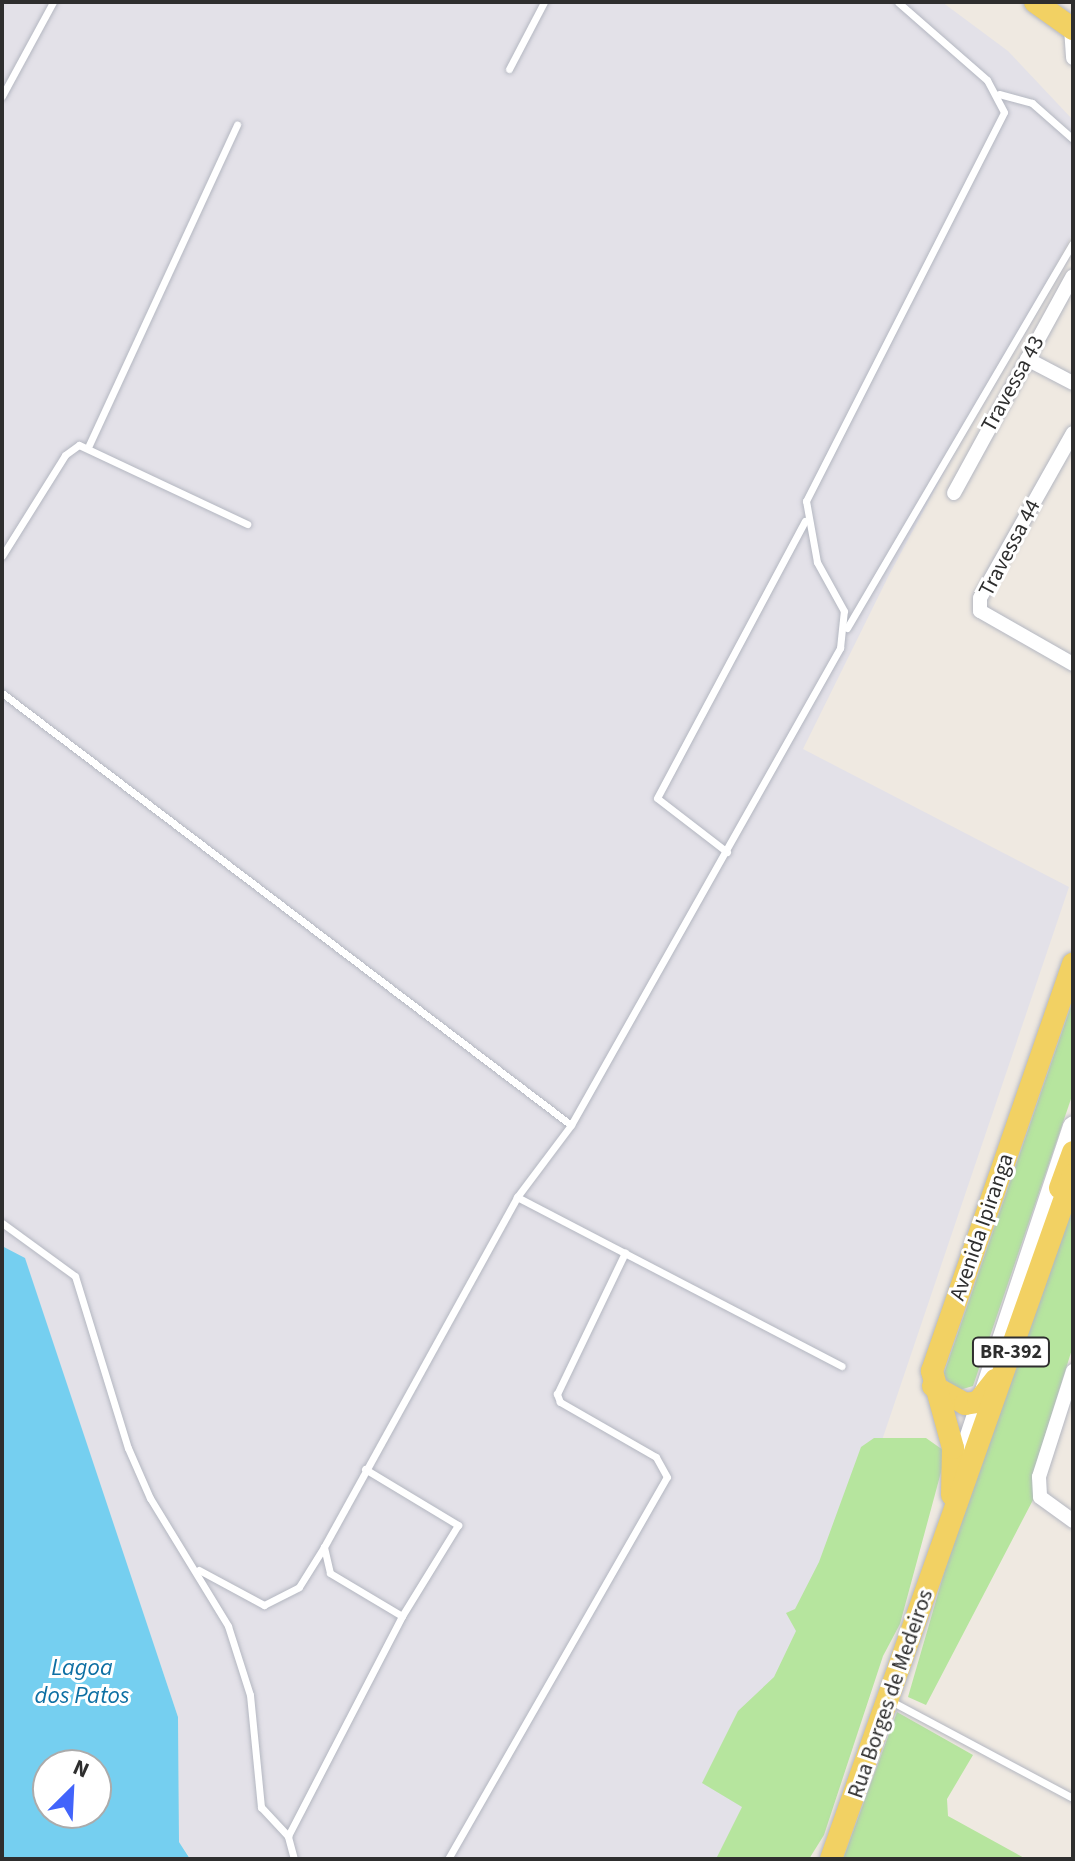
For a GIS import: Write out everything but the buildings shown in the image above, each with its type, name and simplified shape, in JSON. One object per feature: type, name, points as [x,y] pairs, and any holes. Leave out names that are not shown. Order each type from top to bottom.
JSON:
[{"type":"main road","points":[[1035,2],[1072,28]]},
{"type":"main road","name":"Avenida Ipiranga","points":[[952,1493],[953,1448],[933,1386],[932,1371],[1073,964]]},
{"type":"main road","name":"Rua Borges de Medeiros","points":[[947,1528],[952,1493],[978,1402],[1073,1127]]},
{"type":"main road","points":[[933,1386],[955,1402],[978,1402],[995,1379],[1073,1152]]},
{"type":"main road","name":"Rua Borges de Medeiros","points":[[831,1859],[891,1701],[947,1528],[1073,1175]]},
{"type":"street","points":[[1072,28],[1073,58]]},
{"type":"street","name":"Travessa 43","points":[[954,493],[1073,276]]},
{"type":"street","points":[[1027,359],[1073,383]]},
{"type":"street","name":"Travessa 44","points":[[1073,433],[980,598],[980,611],[1073,664]]},
{"type":"street","points":[[1073,1371],[1039,1477],[1040,1497],[1073,1521]]},
{"type":"lane","points":[[2,96],[53,2]]},
{"type":"lane","points":[[509,69],[544,2]]},
{"type":"lane","points":[[898,2],[999,94],[1032,103],[1059,121],[1073,139]]},
{"type":"lane","points":[[846,629],[805,521],[806,501],[1004,112],[999,94]]},
{"type":"lane","points":[[2,556],[65,455],[89,445],[237,124]]},
{"type":"lane","points":[[197,1569],[264,1605],[299,1587],[517,1197],[571,1125],[727,852],[846,629],[1073,243]]},
{"type":"lane","points":[[89,445],[247,524]]},
{"type":"lane","points":[[727,852],[657,798],[805,521]]},
{"type":"lane","points":[[2,693],[571,1125]]},
{"type":"lane","points":[[517,1197],[842,1366]]},
{"type":"lane","points":[[2,1223],[75,1276],[128,1448],[150,1498],[197,1569],[228,1626],[250,1695],[261,1807],[288,1836],[294,1859]]},
{"type":"lane","points":[[448,1859],[667,1477],[656,1457],[560,1402],[557,1394],[625,1253]]},
{"type":"lane","points":[[288,1836],[402,1616],[458,1525],[365,1469]]},
{"type":"lane","points":[[324,1547],[330,1573],[402,1616]]},
{"type":"lane","points":[[891,1701],[1073,1798]]},
{"type":"shaded area","points":[[4,2],[942,2],[1008,51],[1073,120],[1073,233],[889,575],[803,749],[1069,887],[753,1822],[730,1859],[191,1859],[179,1842],[178,1717],[25,1259],[2,1246]]},
{"type":"green space","points":[[1073,1000],[1073,1093],[973,1386],[956,1391],[943,1376]]},
{"type":"green space","points":[[1073,1186],[1073,1346],[1034,1471],[1034,1498],[926,1705],[908,1697],[955,1535]]},
{"type":"green space","points":[[874,1438],[926,1438],[943,1450],[944,1461],[900,1624],[883,1656],[824,1835],[809,1859],[716,1859],[742,1807],[702,1783],[738,1711],[774,1677],[796,1631],[786,1613],[795,1609],[819,1562],[861,1447]]},
{"type":"green space","points":[[897,1712],[973,1755],[947,1799],[948,1816],[1026,1859],[843,1859]]},
{"type":"water","name":"Lagoa dos Patos","points":[[2,1246],[25,1258],[178,1717],[179,1842],[190,1859],[2,1859]]}]
